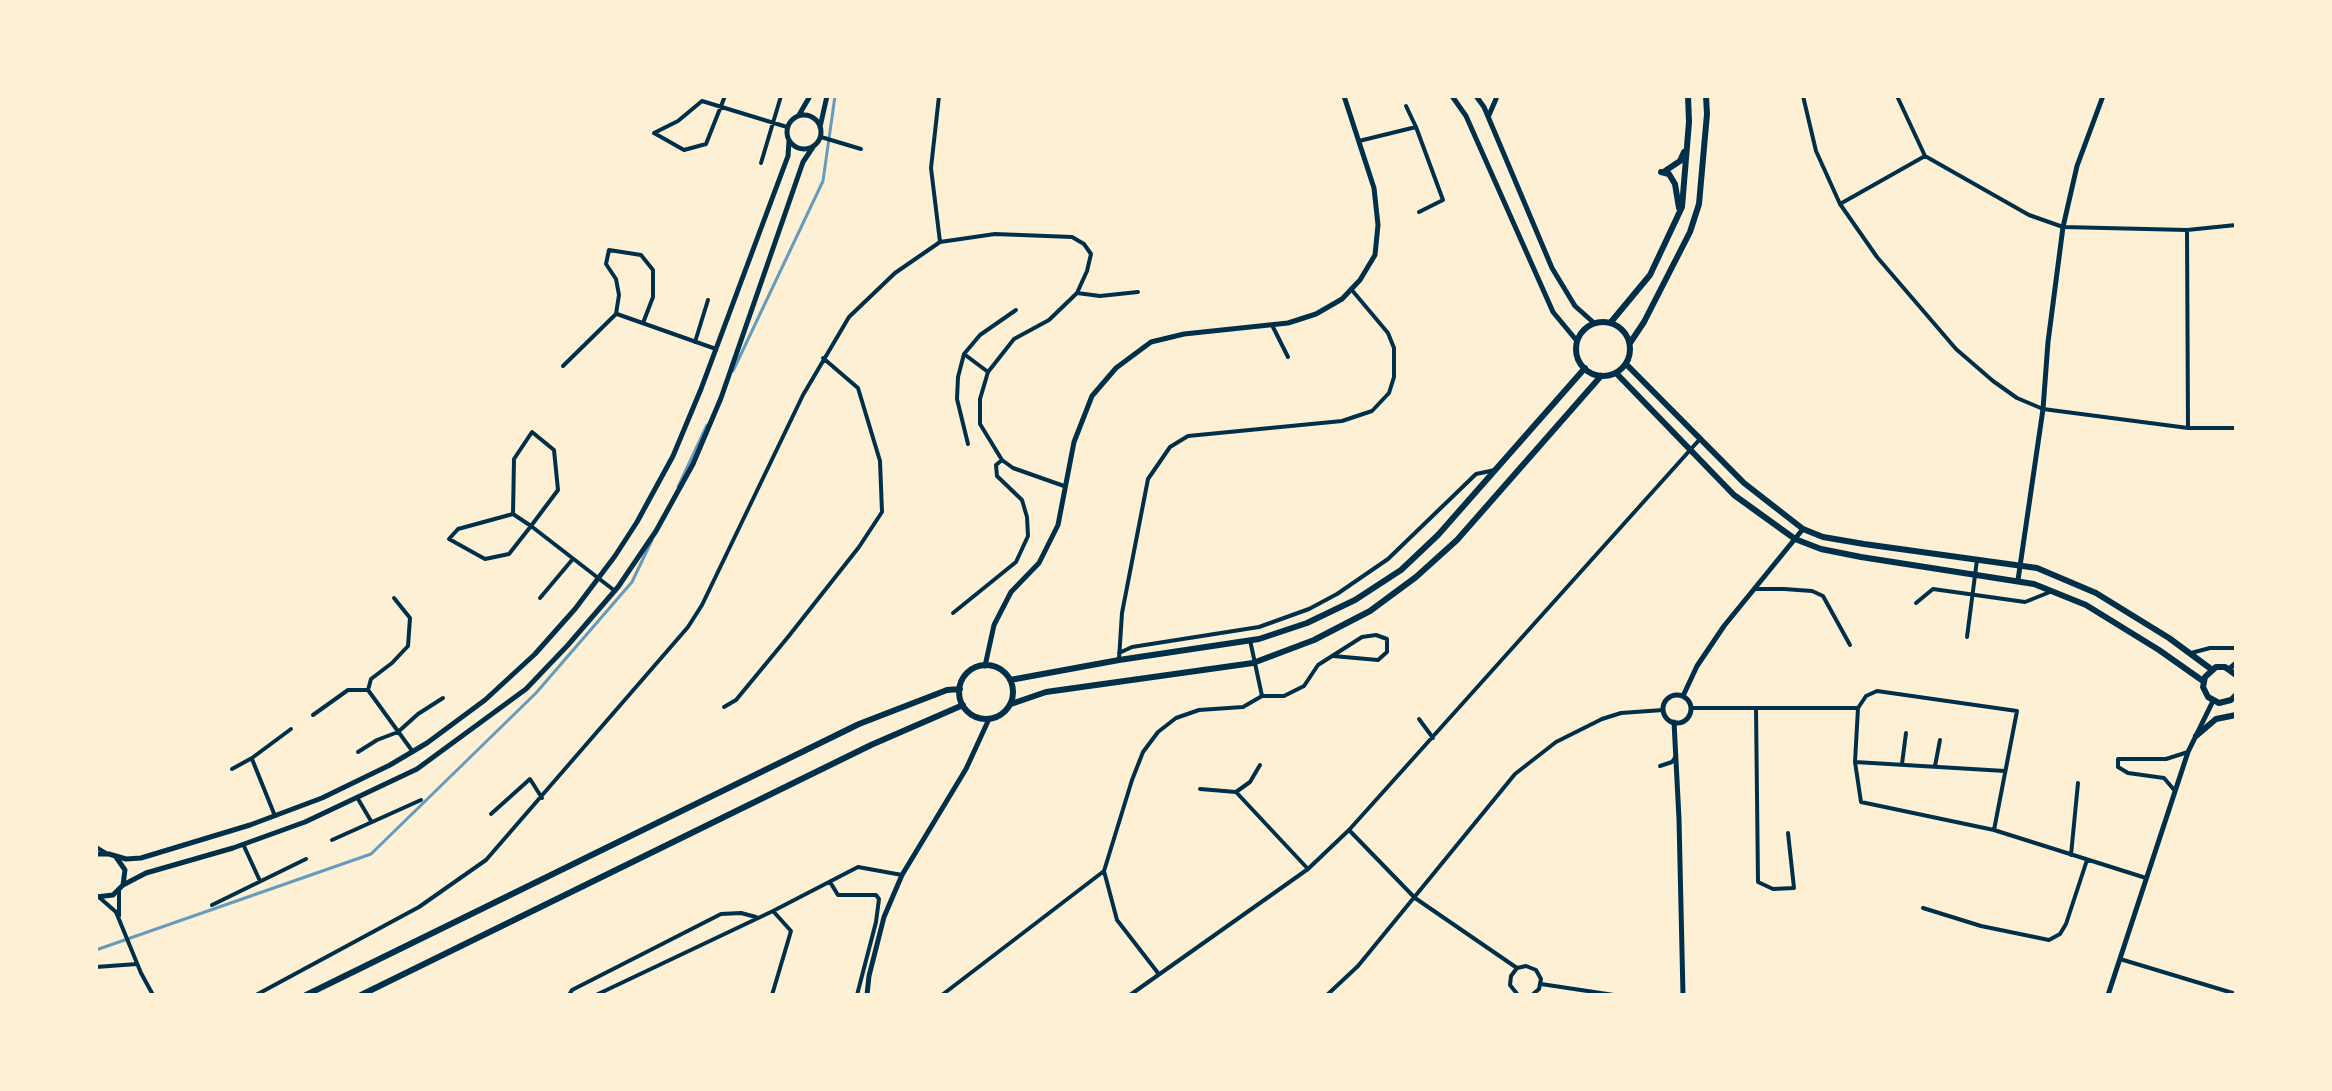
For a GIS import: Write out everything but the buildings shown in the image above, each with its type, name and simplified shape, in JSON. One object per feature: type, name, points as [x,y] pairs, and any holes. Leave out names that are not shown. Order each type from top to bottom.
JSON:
[{"type":"main road","points":[[1611,322],[1650,275],[1680,212],[1688,96]]},
{"type":"main road","points":[[1011,704],[1046,692],[1253,663],[1314,640],[1356,618],[1416,577],[1457,540],[1601,376],[1616,373],[1626,364],[1630,343],[1690,232],[1699,204],[1706,96]]},
{"type":"main road","points":[[1680,212],[1675,184],[1669,174],[1661,172],[1680,161],[1687,144]]},
{"type":"main road","points":[[1601,376],[1585,368],[1579,360],[1577,341],[1581,333],[1594,323],[1611,322],[1620,327],[1630,343]]},
{"type":"main road","points":[[1626,364],[1744,483],[1803,529],[1823,537],[1864,544],[2037,568],[2096,593],[2211,669]]},
{"type":"main road","points":[[1010,680],[1119,657],[1250,640],[1307,623],[1355,600],[1401,570],[1438,535],[1585,368]]},
{"type":"main road","points":[[1616,373],[1734,495],[1795,539],[1821,549],[2018,580],[2053,591],[2086,605],[2203,681]]},
{"type":"main road","points":[[985,666],[997,667],[1010,680],[1013,689],[1011,704],[1005,712],[989,719],[976,717],[963,705],[960,689],[967,673],[985,666]]},
{"type":"main road","points":[[2234,699],[2219,703],[2213,701],[2205,693],[2203,681],[2211,669],[2220,667],[2236,675]]},
{"type":"main road","points":[[306,995],[859,724],[947,690],[960,689]]},
{"type":"main road","points":[[361,995],[871,745],[963,705]]},
{"type":"main road","points":[[2196,736],[2216,719],[2236,715]]},
{"type":"street","points":[[725,96],[721,107],[706,144],[684,150],[654,133],[678,121],[701,98],[721,107],[787,127]]},
{"type":"street","points":[[761,163],[781,96]]},
{"type":"street","points":[[96,847],[115,857],[141,858],[275,816],[343,788],[413,752],[485,700],[515,674],[598,579],[637,522],[673,456],[788,156],[787,127],[799,115],[810,96]]},
{"type":"street","points":[[98,897],[113,895],[146,873],[305,822],[417,769],[526,689],[589,624],[615,591],[676,497],[709,428],[803,162],[821,137],[827,96]]},
{"type":"street","points":[[939,96],[931,168],[940,242]]},
{"type":"street","points":[[985,666],[994,625],[1011,592],[1039,563],[1058,525],[1074,442],[1092,396],[1116,368],[1151,342],[1184,334],[1272,325],[1316,314],[1342,299],[1375,255],[1378,225],[1374,188],[1344,96]]},
{"type":"street","points":[[1452,96],[1466,116],[1553,312],[1577,341]]},
{"type":"street","points":[[1803,96],[1816,151],[1840,204],[1877,257],[1956,349],[1993,381],[2017,398],[2043,409],[2188,428],[2236,428]]},
{"type":"street","points":[[1897,96],[1925,156],[2029,215],[2063,227],[2187,230],[2236,225]]},
{"type":"street","points":[[2018,580],[2043,409],[2063,227],[2077,166],[2103,96]]},
{"type":"street","points":[[1476,97],[1484,102],[1498,98]]},
{"type":"street","points":[[1476,97],[1491,124],[1552,268],[1575,306],[1594,323]]},
{"type":"street","points":[[1491,124],[1490,109],[1498,98]]},
{"type":"street","points":[[1406,106],[1443,200],[1419,212]]},
{"type":"street","points":[[799,115],[811,116],[820,128]]},
{"type":"street","points":[[1359,141],[1416,127]]},
{"type":"street","points":[[821,137],[861,149]]},
{"type":"street","points":[[789,141],[801,150],[813,147]]},
{"type":"street","points":[[1840,204],[1925,156]]},
{"type":"street","points":[[2187,230],[2188,428]]},
{"type":"street","points":[[256,995],[419,907],[486,860],[688,627],[702,605],[823,358],[849,317],[895,273],[940,242],[1021,233],[1072,237],[1084,244],[1091,254],[1077,293],[1049,320],[1014,339],[988,372],[980,399],[980,424],[1002,460],[1013,468],[1064,486]]},
{"type":"street","points":[[563,366],[616,314],[619,295],[616,279],[606,264],[609,250],[641,255],[653,270],[653,297],[643,323]]},
{"type":"street","points":[[1119,657],[1122,613],[1148,479],[1170,447],[1188,436],[1342,421],[1372,411],[1389,393],[1394,377],[1394,348],[1388,333],[1351,289]]},
{"type":"street","points":[[1077,293],[1100,296],[1138,292]]},
{"type":"street","points":[[695,342],[708,300]]},
{"type":"street","points":[[968,444],[957,399],[964,354],[980,335],[1016,310]]},
{"type":"street","points":[[616,314],[716,349]]},
{"type":"street","points":[[1272,325],[1288,357]]},
{"type":"street","points":[[964,354],[988,372]]},
{"type":"street","points":[[724,707],[736,700],[788,637],[859,547],[882,512],[880,461],[858,388],[823,358]]},
{"type":"street","points":[[513,514],[514,459],[532,432],[554,450],[558,490],[531,526],[509,554],[485,559],[449,539],[458,529],[513,514],[531,526],[615,591]]},
{"type":"street","points":[[1130,995],[1308,869],[1349,830],[1700,439]]},
{"type":"street","points":[[953,613],[1016,562],[1028,536],[1022,500],[997,476],[996,465],[1002,460]]},
{"type":"street","points":[[1119,657],[1132,647],[1259,627],[1309,609],[1388,559],[1476,474],[1497,470]]},
{"type":"street","points":[[1683,696],[1697,666],[1750,591],[1803,529]]},
{"type":"street","points":[[1967,637],[1977,559]]},
{"type":"street","points":[[540,598],[572,560]]},
{"type":"street","points":[[1750,591],[1762,587],[1812,591],[1823,596],[1850,645]]},
{"type":"street","points":[[1916,603],[1933,589],[2025,602],[2053,591]]},
{"type":"street","points":[[368,690],[371,679],[408,646],[410,618],[394,598]]},
{"type":"street","points":[[1158,973],[1117,920],[1104,871],[1143,752],[1158,732],[1176,718],[1199,710],[1243,707],[1262,696],[1284,696],[1304,686],[1318,665],[1362,637],[1376,635],[1387,639],[1387,652],[1378,660],[1333,656]]},
{"type":"street","points":[[1250,640],[1262,696]]},
{"type":"street","points":[[2190,653],[2210,648],[2236,648]]},
{"type":"street","points":[[2229,669],[2236,663]]},
{"type":"street","points":[[313,715],[348,690],[368,690]]},
{"type":"street","points":[[368,690],[413,752]]},
{"type":"street","points":[[1994,830],[2017,711],[1877,691],[1866,696],[1858,708],[1855,762],[1861,802],[1994,830],[2146,878]]},
{"type":"street","points":[[1683,696],[1671,696],[1665,702],[1663,710],[1667,718],[1674,722],[1686,719],[1691,708]]},
{"type":"street","points":[[1683,696],[1691,708]]},
{"type":"street","points":[[358,752],[398,732],[443,698]]},
{"type":"street","points":[[2108,995],[2188,752],[2213,701]]},
{"type":"street","points":[[1691,708],[1858,708]]},
{"type":"street","points":[[1756,708],[1758,882],[1773,889],[1794,888],[1788,833]]},
{"type":"street","points":[[1327,995],[1358,966],[1515,774],[1556,742],[1602,719],[1621,713],[1663,710]]},
{"type":"street","points":[[867,995],[884,917],[902,875],[966,769],[989,719]]},
{"type":"street","points":[[1419,719],[1433,738]]},
{"type":"street","points":[[1674,722],[1683,995]]},
{"type":"street","points":[[232,769],[291,729]]},
{"type":"street","points":[[1902,764],[1906,733]]},
{"type":"street","points":[[1935,766],[1940,740]]},
{"type":"street","points":[[2175,791],[2164,778],[2128,773],[2118,767],[2118,759],[2166,759],[2188,752]]},
{"type":"street","points":[[1660,766],[1672,762],[1677,754]]},
{"type":"street","points":[[252,758],[275,816]]},
{"type":"street","points":[[1855,762],[2005,771]]},
{"type":"street","points":[[1200,789],[1236,792],[1250,782],[1260,765]]},
{"type":"street","points":[[491,814],[530,779],[542,798]]},
{"type":"street","points":[[2071,855],[2078,783]]},
{"type":"street","points":[[1236,792],[1308,869]]},
{"type":"street","points":[[358,799],[371,821]]},
{"type":"street","points":[[332,840],[421,800]]},
{"type":"street","points":[[1349,830],[1415,898],[1517,968],[1532,967],[1539,974],[1541,984]]},
{"type":"street","points":[[243,844],[260,881]]},
{"type":"street","points":[[96,854],[106,853]]},
{"type":"street","points":[[115,857],[125,870],[121,888],[121,927]]},
{"type":"street","points":[[212,905],[306,859]]},
{"type":"street","points":[[1923,908],[1981,926],[2049,940],[2060,934],[2066,924],[2087,860]]},
{"type":"street","points":[[596,995],[858,867],[902,875]]},
{"type":"street","points":[[942,995],[1104,871]]},
{"type":"street","points":[[830,882],[838,895],[876,895],[879,899],[857,995]]},
{"type":"street","points":[[98,897],[116,912],[153,995]]},
{"type":"street","points":[[772,995],[791,931],[773,911]]},
{"type":"street","points":[[569,995],[572,990],[721,914],[741,913],[758,918]]},
{"type":"street","points":[[2120,959],[2236,994]]},
{"type":"street","points":[[96,967],[137,964]]},
{"type":"street","points":[[1516,994],[1510,981],[1517,968]]},
{"type":"street","points":[[1532,995],[1541,984]]},
{"type":"street","points":[[1541,984],[1614,995]]},
{"type":"waterway","points":[[733,371],[823,181],[835,96]]},
{"type":"waterway","points":[[678,487],[707,425]]},
{"type":"waterway","points":[[96,950],[371,854],[536,693],[632,582],[652,540]]}]
